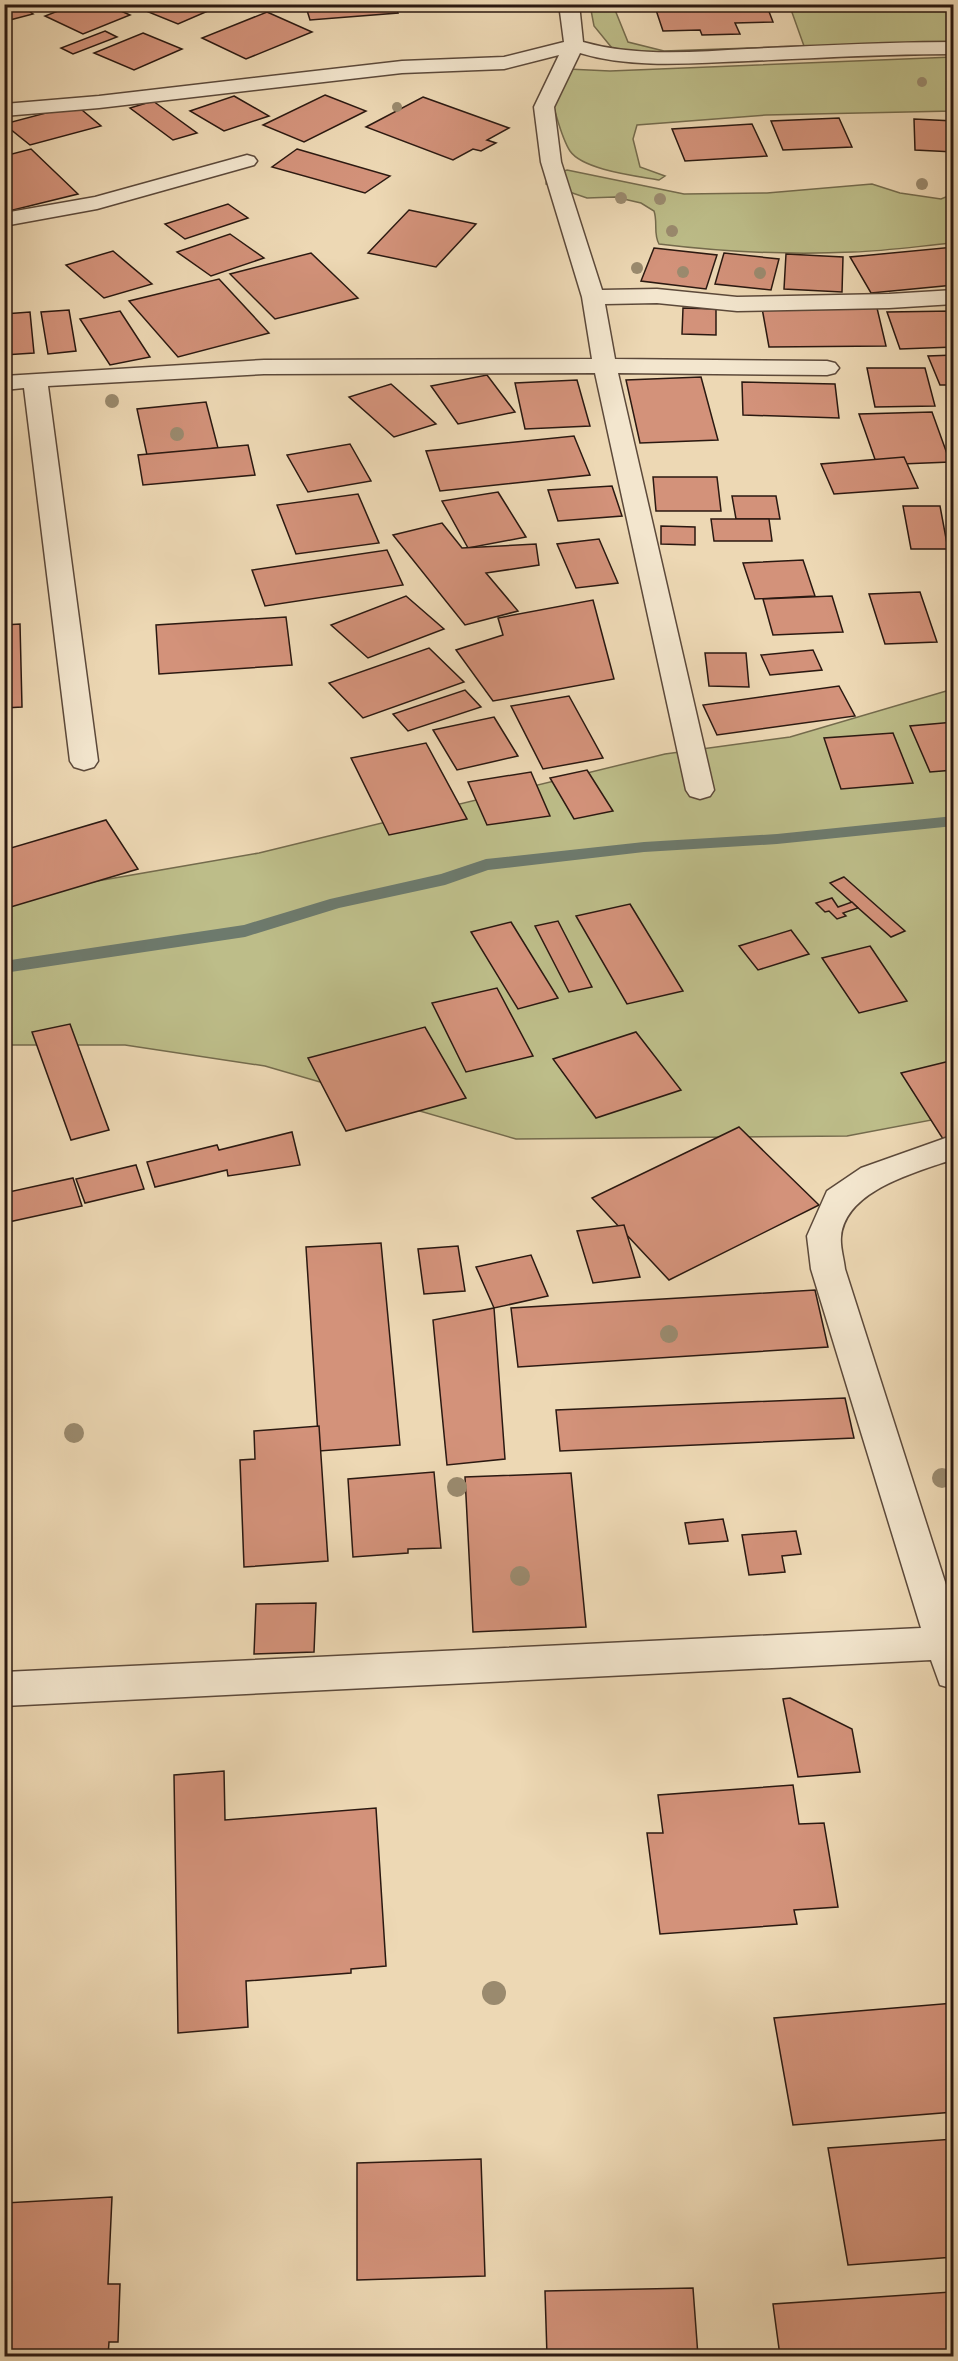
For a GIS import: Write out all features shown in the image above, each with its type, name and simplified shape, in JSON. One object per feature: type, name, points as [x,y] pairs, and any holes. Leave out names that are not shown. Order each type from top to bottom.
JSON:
[{"type":"street","points":[[569,4],[573,45],[544,107],[550,162],[593,297],[605,366],[700,790]]},
{"type":"street","points":[[4,110],[99,102],[402,67],[504,63],[573,45],[617,55],[682,58],[954,48]]},
{"type":"street","points":[[4,220],[97,203],[247,161]]},
{"type":"street","points":[[593,297],[657,296],[737,304],[889,301],[954,297]]},
{"type":"street","points":[[4,383],[264,367],[473,364],[827,368]]},
{"type":"street","points":[[35,380],[84,761]]},
{"type":"street","points":[[4,1689],[951,1653],[828,1269],[824,1236],[839,1200],[873,1176],[954,1146]]},
{"type":"green space","points":[[789,4],[953,5],[953,42],[650,54],[612,48],[594,26],[590,5],[613,5],[628,42],[664,51],[804,46]]},
{"type":"green space","points":[[953,57],[953,111],[766,115],[637,125],[633,139],[640,167],[665,176],[659,180],[611,171],[577,158],[570,151],[564,139],[552,102],[568,69],[610,71]]},
{"type":"green space","points":[[567,170],[684,194],[767,193],[872,184],[900,193],[941,199],[953,194],[953,243],[890,250],[804,253],[732,251],[659,244],[654,211],[641,203],[615,197],[587,198],[546,184],[547,176]]},
{"type":"green space","points":[[953,689],[953,1116],[847,1136],[516,1139],[265,1066],[125,1045],[5,1045],[5,897],[259,853],[665,754],[790,737]]},
{"type":"building","points":[[4,4],[19,4],[33,14],[6,21]]},
{"type":"building","points":[[76,4],[105,4],[130,15],[83,34],[45,16]]},
{"type":"building","points":[[162,4],[224,4],[178,24],[146,11]]},
{"type":"building","points":[[305,4],[395,4],[398,13],[310,20]]},
{"type":"building","points":[[654,4],[756,4],[757,9],[768,9],[773,22],[735,23],[740,34],[702,35],[700,30],[663,31]]},
{"type":"building","points":[[267,12],[312,32],[246,59],[202,38]]},
{"type":"building","points":[[105,31],[117,37],[73,54],[61,48]]},
{"type":"building","points":[[143,33],[182,49],[134,70],[94,53]]},
{"type":"building","points":[[325,95],[366,111],[304,142],[263,125]]},
{"type":"building","points":[[234,96],[269,116],[224,131],[190,111]]},
{"type":"building","points":[[423,97],[509,128],[487,140],[496,143],[481,151],[473,149],[453,160],[366,127]]},
{"type":"building","points":[[153,101],[197,133],[173,140],[130,108]]},
{"type":"building","points":[[76,105],[101,126],[30,145],[4,124]]},
{"type":"building","points":[[839,118],[852,147],[783,150],[771,121]]},
{"type":"building","points":[[914,119],[954,121],[954,152],[915,150]]},
{"type":"building","points":[[752,124],[767,156],[685,161],[672,129]]},
{"type":"building","points":[[31,149],[78,194],[9,211],[4,206],[4,156]]},
{"type":"building","points":[[297,149],[390,176],[365,193],[272,167]]},
{"type":"building","points":[[228,204],[248,218],[185,239],[165,224]]},
{"type":"building","points":[[409,210],[476,224],[436,267],[368,253]]},
{"type":"building","points":[[230,234],[264,258],[211,276],[177,252]]},
{"type":"building","points":[[954,247],[954,285],[871,293],[850,257]]},
{"type":"building","points":[[654,248],[717,255],[706,289],[641,281]]},
{"type":"building","points":[[113,251],[152,284],[104,298],[66,265]]},
{"type":"building","points":[[311,253],[358,298],[275,319],[230,274]]},
{"type":"building","points":[[724,253],[779,259],[771,290],[715,284]]},
{"type":"building","points":[[786,254],[843,257],[842,292],[784,289]]},
{"type":"building","points":[[219,279],[269,333],[178,357],[129,301]]},
{"type":"building","points":[[683,308],[716,309],[716,335],[682,334]]},
{"type":"building","points":[[762,308],[877,308],[886,346],[769,347]]},
{"type":"building","points":[[69,310],[76,351],[48,354],[41,312]]},
{"type":"building","points":[[120,311],[150,357],[110,365],[80,319]]},
{"type":"building","points":[[954,311],[954,347],[900,349],[887,312]]},
{"type":"building","points":[[30,312],[34,353],[4,355],[4,314]]},
{"type":"building","points":[[954,355],[954,385],[940,385],[928,356]]},
{"type":"building","points":[[867,368],[925,368],[935,406],[875,407]]},
{"type":"building","points":[[487,375],[515,412],[458,424],[431,386]]},
{"type":"building","points":[[701,377],[718,440],[640,443],[626,380]]},
{"type":"building","points":[[577,380],[590,426],[525,429],[515,383]]},
{"type":"building","points":[[742,382],[835,384],[839,418],[743,415]]},
{"type":"building","points":[[391,384],[436,424],[394,437],[349,397]]},
{"type":"building","points":[[206,402],[218,448],[147,455],[137,409]]},
{"type":"building","points":[[932,412],[950,462],[877,465],[859,414]]},
{"type":"building","points":[[574,436],[590,475],[440,491],[426,451]]},
{"type":"building","points":[[350,444],[371,481],[308,492],[287,455]]},
{"type":"building","points":[[248,445],[255,475],[143,485],[138,455]]},
{"type":"building","points":[[904,457],[918,488],[834,494],[821,464]]},
{"type":"building","points":[[653,477],[717,477],[721,511],[656,511]]},
{"type":"building","points":[[612,486],[622,516],[558,521],[548,490]]},
{"type":"building","points":[[498,492],[526,537],[468,548],[442,501]]},
{"type":"building","points":[[358,494],[379,543],[296,554],[277,505]]},
{"type":"building","points":[[732,496],[776,496],[780,519],[736,519]]},
{"type":"building","points":[[903,506],[940,506],[948,549],[911,549]]},
{"type":"building","points":[[711,519],[769,519],[772,541],[714,541]]},
{"type":"building","points":[[442,523],[462,548],[536,544],[539,565],[486,573],[518,611],[465,625],[393,535]]},
{"type":"building","points":[[661,526],[695,527],[695,545],[661,544]]},
{"type":"building","points":[[599,539],[618,583],[576,588],[557,544]]},
{"type":"building","points":[[387,550],[403,585],[265,606],[252,570]]},
{"type":"building","points":[[803,560],[815,596],[755,599],[743,563]]},
{"type":"building","points":[[920,592],[937,642],[885,644],[869,594]]},
{"type":"building","points":[[406,596],[444,629],[368,658],[331,625]]},
{"type":"building","points":[[832,596],[843,632],[773,635],[763,599]]},
{"type":"building","points":[[593,600],[614,679],[493,701],[456,650],[503,635],[498,618]]},
{"type":"building","points":[[286,617],[292,665],[159,674],[156,625]]},
{"type":"building","points":[[20,624],[22,707],[4,708],[4,625]]},
{"type":"building","points":[[429,648],[464,682],[363,718],[329,683]]},
{"type":"building","points":[[813,650],[822,670],[770,675],[761,655]]},
{"type":"building","points":[[705,653],[746,653],[749,687],[709,686]]},
{"type":"building","points":[[839,686],[855,716],[717,735],[703,705]]},
{"type":"building","points":[[465,690],[481,707],[408,731],[393,714]]},
{"type":"building","points":[[569,696],[603,758],[543,769],[511,706]]},
{"type":"building","points":[[494,717],[518,756],[457,770],[433,730]]},
{"type":"building","points":[[954,722],[954,770],[930,772],[910,726]]},
{"type":"building","points":[[893,733],[913,783],[841,789],[824,738]]},
{"type":"building","points":[[426,743],[467,819],[389,835],[351,758]]},
{"type":"building","points":[[587,770],[613,811],[574,819],[550,778]]},
{"type":"building","points":[[531,772],[550,816],[487,825],[468,782]]},
{"type":"building","points":[[106,820],[138,869],[4,909],[4,850]]},
{"type":"building","points":[[844,877],[905,931],[891,937],[830,883]]},
{"type":"building","points":[[832,898],[838,907],[852,902],[858,908],[843,913],[846,916],[837,919],[816,903]]},
{"type":"building","points":[[630,904],[683,991],[627,1004],[576,916]]},
{"type":"building","points":[[558,921],[592,987],[569,992],[535,926]]},
{"type":"building","points":[[511,922],[558,998],[518,1009],[471,932]]},
{"type":"building","points":[[791,930],[809,954],[758,970],[739,946]]},
{"type":"building","points":[[870,946],[907,1001],[859,1013],[822,958]]},
{"type":"building","points":[[497,988],[533,1056],[466,1072],[432,1003]]},
{"type":"building","points":[[70,1024],[109,1130],[71,1140],[32,1032]]},
{"type":"building","points":[[425,1027],[466,1098],[346,1131],[308,1058]]},
{"type":"building","points":[[636,1032],[681,1090],[596,1118],[553,1059]]},
{"type":"building","points":[[954,1060],[954,1136],[943,1139],[901,1073]]},
{"type":"building","points":[[739,1127],[819,1205],[669,1280],[592,1198]]},
{"type":"building","points":[[292,1132],[300,1165],[228,1176],[227,1170],[155,1187],[147,1162],[217,1145],[219,1150]]},
{"type":"building","points":[[136,1165],[144,1189],[85,1203],[76,1179]]},
{"type":"building","points":[[73,1178],[82,1206],[4,1223],[4,1193]]},
{"type":"building","points":[[624,1225],[640,1277],[593,1283],[577,1231]]},
{"type":"building","points":[[381,1243],[400,1445],[319,1451],[306,1247]]},
{"type":"building","points":[[458,1246],[465,1291],[424,1294],[418,1249]]},
{"type":"building","points":[[531,1255],[548,1296],[494,1308],[476,1267]]},
{"type":"building","points":[[815,1290],[828,1347],[518,1367],[511,1308]]},
{"type":"building","points":[[494,1308],[505,1459],[447,1465],[433,1320]]},
{"type":"building","points":[[845,1398],[854,1438],[560,1451],[556,1410]]},
{"type":"building","points":[[319,1426],[328,1561],[244,1567],[240,1460],[255,1459],[254,1431]]},
{"type":"building","points":[[434,1472],[441,1548],[408,1549],[408,1553],[353,1557],[348,1479]]},
{"type":"building","points":[[571,1473],[586,1627],[473,1632],[465,1477]]},
{"type":"building","points":[[723,1519],[728,1541],[689,1544],[685,1523]]},
{"type":"building","points":[[796,1531],[801,1554],[782,1556],[785,1572],[749,1575],[742,1535]]},
{"type":"building","points":[[316,1603],[314,1652],[254,1654],[256,1604]]},
{"type":"building","points":[[790,1698],[852,1729],[860,1772],[798,1777],[783,1699]]},
{"type":"building","points":[[224,1771],[225,1820],[376,1808],[386,1966],[351,1969],[351,1973],[246,1981],[248,2027],[178,2033],[174,1775]]},
{"type":"building","points":[[793,1785],[799,1824],[824,1823],[838,1907],[794,1910],[797,1924],[660,1934],[647,1833],[663,1833],[658,1795]]},
{"type":"building","points":[[954,2003],[954,2112],[793,2125],[774,2018]]},
{"type":"building","points":[[954,2139],[954,2257],[848,2265],[828,2148]]},
{"type":"building","points":[[481,2159],[485,2276],[357,2280],[357,2163]]},
{"type":"building","points":[[4,2194],[6,2194],[5,2203],[112,2197],[108,2284],[120,2284],[118,2342],[109,2342],[108,2356],[4,2356]]},
{"type":"building","points":[[693,2288],[698,2356],[547,2356],[545,2291]]},
{"type":"building","points":[[951,2292],[954,2308],[954,2356],[780,2356],[773,2304]]},
{"type":"waterway","points":[[4,967],[245,931],[336,903],[445,879],[486,865],[644,847],[777,839],[954,821]]}]
